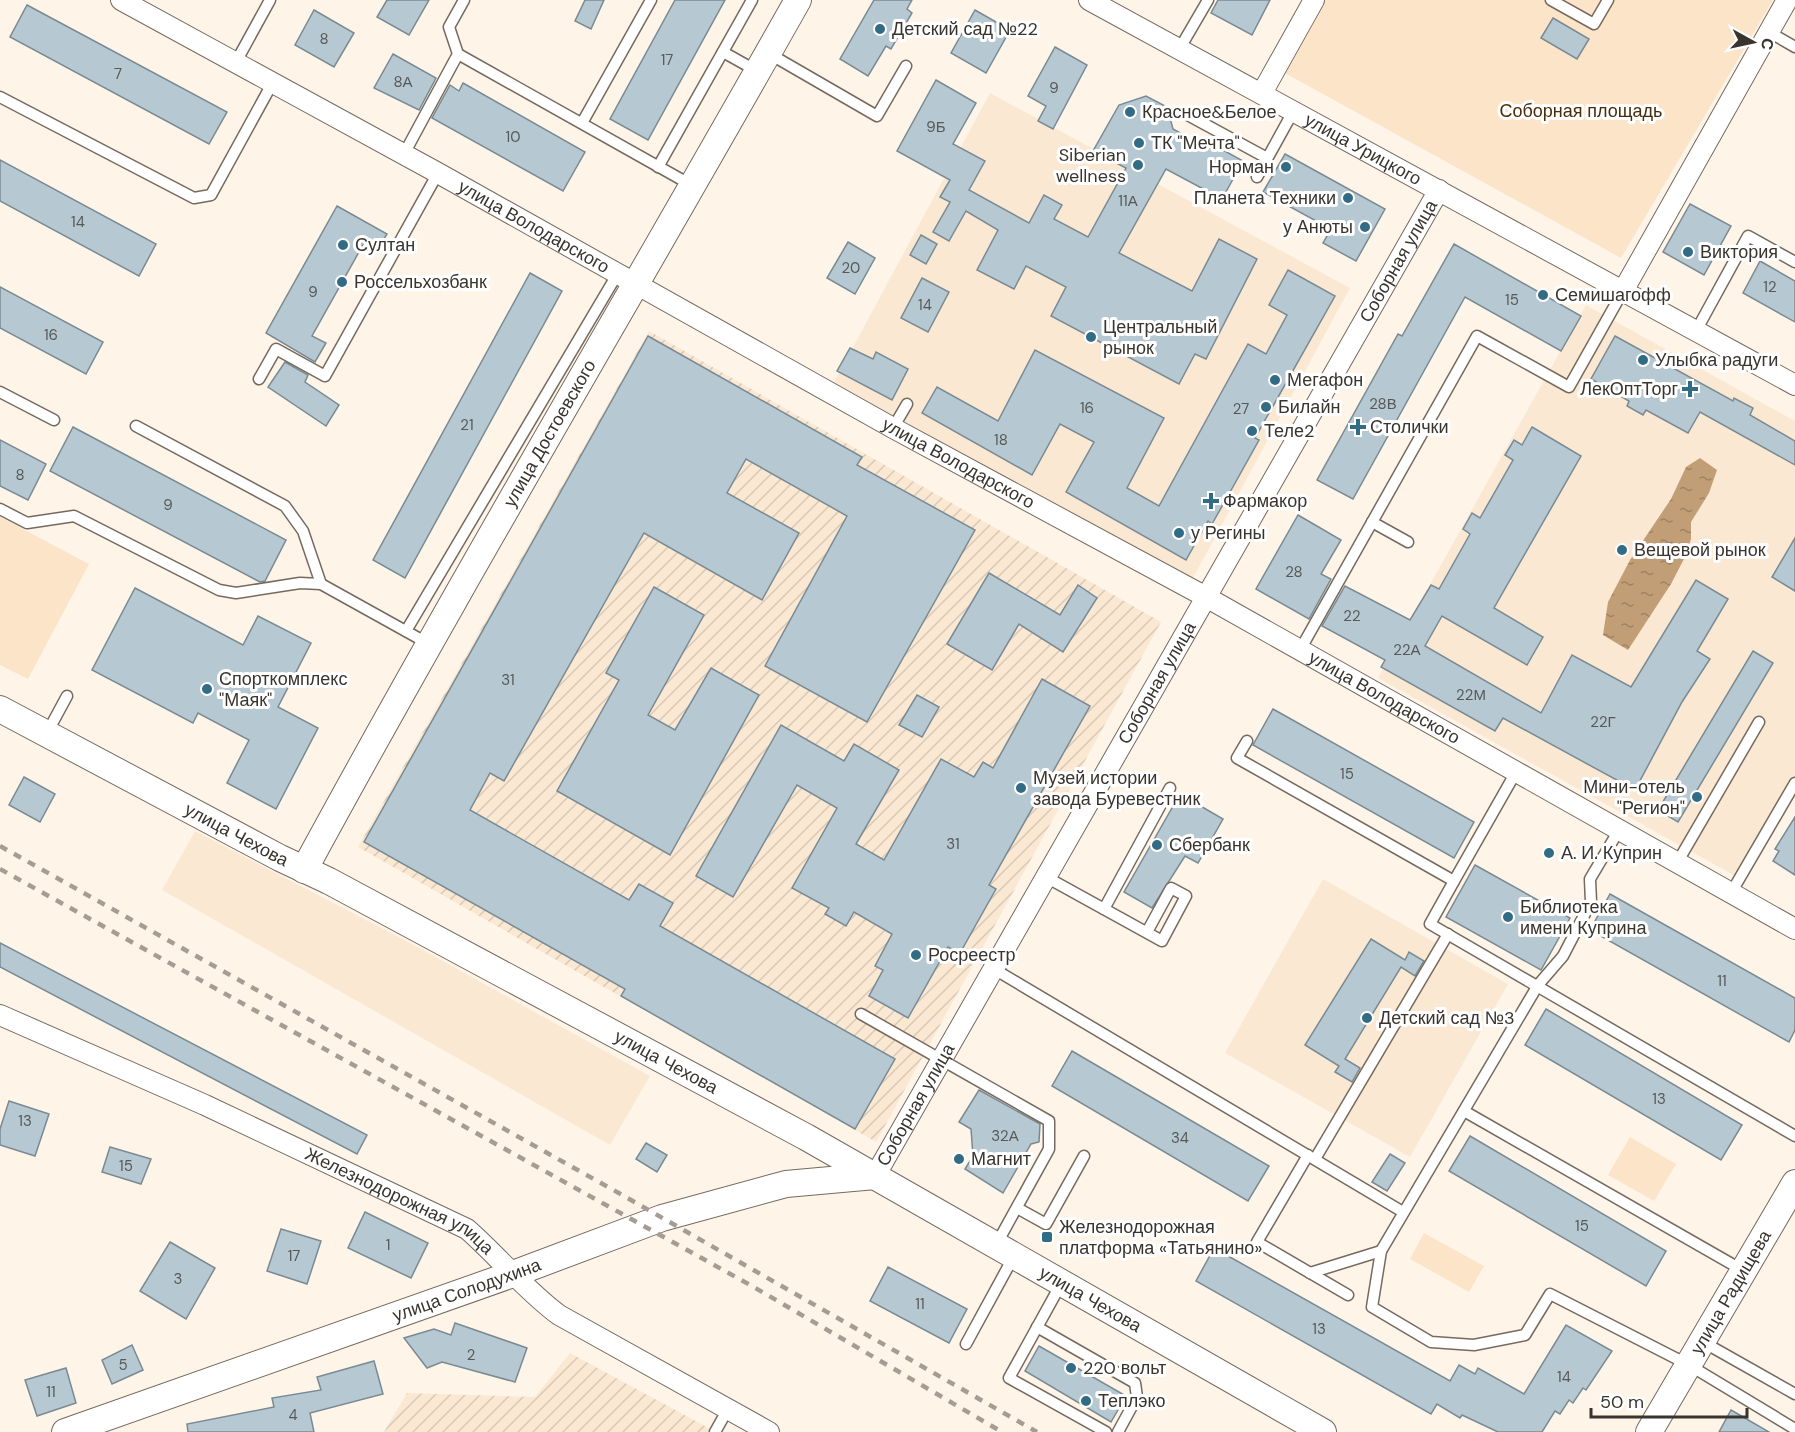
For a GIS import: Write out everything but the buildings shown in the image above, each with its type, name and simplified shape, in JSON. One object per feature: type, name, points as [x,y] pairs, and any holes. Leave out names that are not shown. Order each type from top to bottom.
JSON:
[{"type":"street","name":"улица Достоевского","points":[[304,870],[628,278],[693,186],[798,0]]},
{"type":"street","name":"улица Урицкого","points":[[1089,0],[1795,385]]},
{"type":"street","points":[[1262,93],[1314,0]]},
{"type":"street","points":[[1623,291],[1786,0]]},
{"type":"street","name":"улица Володарского","points":[[125,1],[628,278],[893,428],[1206,597],[1795,929]]},
{"type":"street","name":"Соборная улица","points":[[875,1176],[1439,190]]},
{"type":"street","name":"улица Чехова","points":[[0,709],[304,870],[339,886],[806,1137],[1323,1432]]},
{"type":"street","name":"Железнодорожная улица","points":[[0,1015],[205,1105],[467,1229],[495,1253],[535,1298],[559,1315],[769,1432]]},
{"type":"street","points":[[786,1184],[800,1175],[807,1164],[806,1137]]},
{"type":"street","name":"улица Солодухина","points":[[65,1432],[513,1274],[662,1218],[786,1184],[875,1176]]},
{"type":"street","name":"улица Радищева","points":[[1649,1432],[1795,1184]]},
{"type":"lane","points":[[236,62],[270,0]]},
{"type":"lane","points":[[464,0],[449,27],[458,54],[693,186]]},
{"type":"lane","points":[[582,123],[651,0]]},
{"type":"lane","points":[[658,166],[752,0]]},
{"type":"lane","points":[[1180,48],[1208,0]]},
{"type":"lane","points":[[1551,0],[1594,24],[1608,0]]},
{"type":"lane","points":[[1769,32],[1795,47]]},
{"type":"lane","points":[[723,52],[763,62],[877,116],[906,66]]},
{"type":"lane","points":[[404,154],[458,54]]},
{"type":"lane","points":[[0,97],[194,198],[211,195],[273,82]]},
{"type":"lane","points":[[1257,177],[1293,110]]},
{"type":"lane","points":[[1186,114],[1268,158]]},
{"type":"lane","points":[[259,379],[276,349],[326,376],[438,173]]},
{"type":"lane","points":[[1696,331],[1748,236],[1795,262]]},
{"type":"lane","points":[[406,631],[628,278]]},
{"type":"lane","points":[[1300,650],[1477,336],[1569,387],[1623,291]]},
{"type":"lane","points":[[0,392],[54,420]]},
{"type":"lane","points":[[893,428],[907,404]]},
{"type":"lane","points":[[136,426],[285,506],[303,531],[321,584]]},
{"type":"lane","points":[[0,509],[27,522],[74,516],[219,590],[236,593],[300,583],[321,584],[429,644]]},
{"type":"lane","points":[[1372,522],[1408,543]]},
{"type":"lane","points":[[47,734],[67,696]]},
{"type":"lane","points":[[1677,863],[1759,722]]},
{"type":"lane","points":[[1247,741],[1237,758],[1455,881]]},
{"type":"lane","points":[[1516,772],[1430,924],[1795,1136]]},
{"type":"lane","points":[[1731,893],[1795,783]]},
{"type":"lane","points":[[1104,909],[1170,788]]},
{"type":"lane","points":[[1619,830],[1590,879],[1591,903],[1563,956],[1538,985],[1381,1251],[1372,1307],[1431,1342],[1474,1345],[1525,1335],[1550,1294],[1689,1365],[1795,1429]]},
{"type":"lane","points":[[1046,877],[1147,933],[1162,941],[1186,896],[1171,888],[1147,933]]},
{"type":"lane","points":[[1348,1295],[1257,1242],[1448,934]]},
{"type":"lane","points":[[993,969],[1403,1212]]},
{"type":"lane","points":[[861,1014],[1049,1122],[1049,1149],[1017,1208],[1005,1251],[966,1344]]},
{"type":"lane","points":[[1464,1111],[1744,1271]]},
{"type":"lane","points":[[1017,1208],[1046,1224],[1084,1156]]},
{"type":"lane","points":[[1310,1273],[1381,1251]]},
{"type":"lane","points":[[1061,1284],[1009,1378],[1106,1432]]},
{"type":"lane","points":[[1036,1327],[1135,1383],[1137,1397],[1118,1432]]},
{"type":"lane","points":[[1703,1342],[1795,1394]]},
{"type":"lane","points":[[715,1432],[728,1409]]},
{"type":"shaded area","name":"Центральный рынок","points":[[990,93],[1350,288],[1192,580],[832,386]]},
{"type":"shaded area","name":"Вещевой рынок","points":[[1586,305],[1795,421],[1795,777],[1739,878],[1378,678]]},
{"type":"shaded area","points":[[649,331],[1161,622],[876,1142],[358,847]]},
{"type":"shaded area","points":[[195,831],[414,945],[650,1076],[610,1145],[162,890]]},
{"type":"shaded area","name":"Детский сад №3","points":[[1323,879],[1508,984],[1410,1157],[1225,1053]]},
{"type":"shaded area","points":[[570,1353],[716,1432],[384,1432],[407,1393],[535,1397]]},
{"type":"green space","name":"Соборная площадь","points":[[1325,0],[1773,0],[1621,258],[1283,72]]},
{"type":"green space","points":[[0,517],[89,564],[28,679],[0,665]]},
{"type":"green space","points":[[1630,1137],[1676,1164],[1654,1201],[1608,1175]]},
{"type":"green space","points":[[1424,1233],[1484,1266],[1469,1292],[1410,1259]]},
{"type":"water","points":[[1700,458],[1717,470],[1709,493],[1691,522],[1691,539],[1685,557],[1671,584],[1628,650],[1603,635],[1608,602],[1630,560],[1671,499],[1686,467]]},
{"type":"railway","points":[[0,846],[624,1196],[1037,1432]]},
{"type":"railway","points":[[0,869],[752,1286],[1002,1432]]},
{"type":"place","name":"Детский сад №22","points":[[880,29]]},
{"type":"place","name":"Красное&Белое","points":[[1130,112]]},
{"type":"place","name":"ТК \"Мечта\"","points":[[1139,143]]},
{"type":"place","name":"Siberian wellness","points":[[1138,165]]},
{"type":"place","name":"Норман","points":[[1286,167]]},
{"type":"place","name":"Планета Техники","points":[[1348,198]]},
{"type":"place","name":"у Анюты","points":[[1365,227]]},
{"type":"place","name":"Султан","points":[[343,245]]},
{"type":"place","name":"Виктория","points":[[1688,252]]},
{"type":"place","name":"Россельхозбанк","points":[[342,282]]},
{"type":"place","name":"Семишагофф","points":[[1543,295]]},
{"type":"place","name":"Центральный рынок","points":[[1091,337]]},
{"type":"place","name":"Улыбка радуги","points":[[1643,360]]},
{"type":"place","name":"Мегафон","points":[[1275,380]]},
{"type":"place","name":"ЛекОптТорг","points":[[1690,389]]},
{"type":"place","name":"Билайн","points":[[1266,407]]},
{"type":"place","name":"Столички","points":[[1358,427]]},
{"type":"place","name":"Теле2","points":[[1252,431]]},
{"type":"place","name":"Фармакор","points":[[1211,501]]},
{"type":"place","name":"у Регины","points":[[1179,533]]},
{"type":"place","name":"Вещевой рынок","points":[[1622,550]]},
{"type":"place","name":"Спорткомплекс \"Маяк\"","points":[[207,689]]},
{"type":"place","name":"Музей истории завода Буревестник","points":[[1021,788]]},
{"type":"place","name":"Мини-отель \"Регион\"","points":[[1697,797]]},
{"type":"place","name":"Сбербанк","points":[[1157,845]]},
{"type":"place","name":"А. И. Куприн","points":[[1549,853]]},
{"type":"place","name":"Библиотека имени Куприна","points":[[1508,917]]},
{"type":"place","name":"Росреестр","points":[[916,955]]},
{"type":"place","name":"Детский сад №3","points":[[1367,1018]]},
{"type":"place","name":"Магнит","points":[[959,1159]]},
{"type":"place","name":"Железнодорожная платформа «Татьянино»","points":[[1047,1237]]},
{"type":"place","name":"220 вольт","points":[[1071,1368]]},
{"type":"place","name":"Теплэко","points":[[1086,1401]]}]
